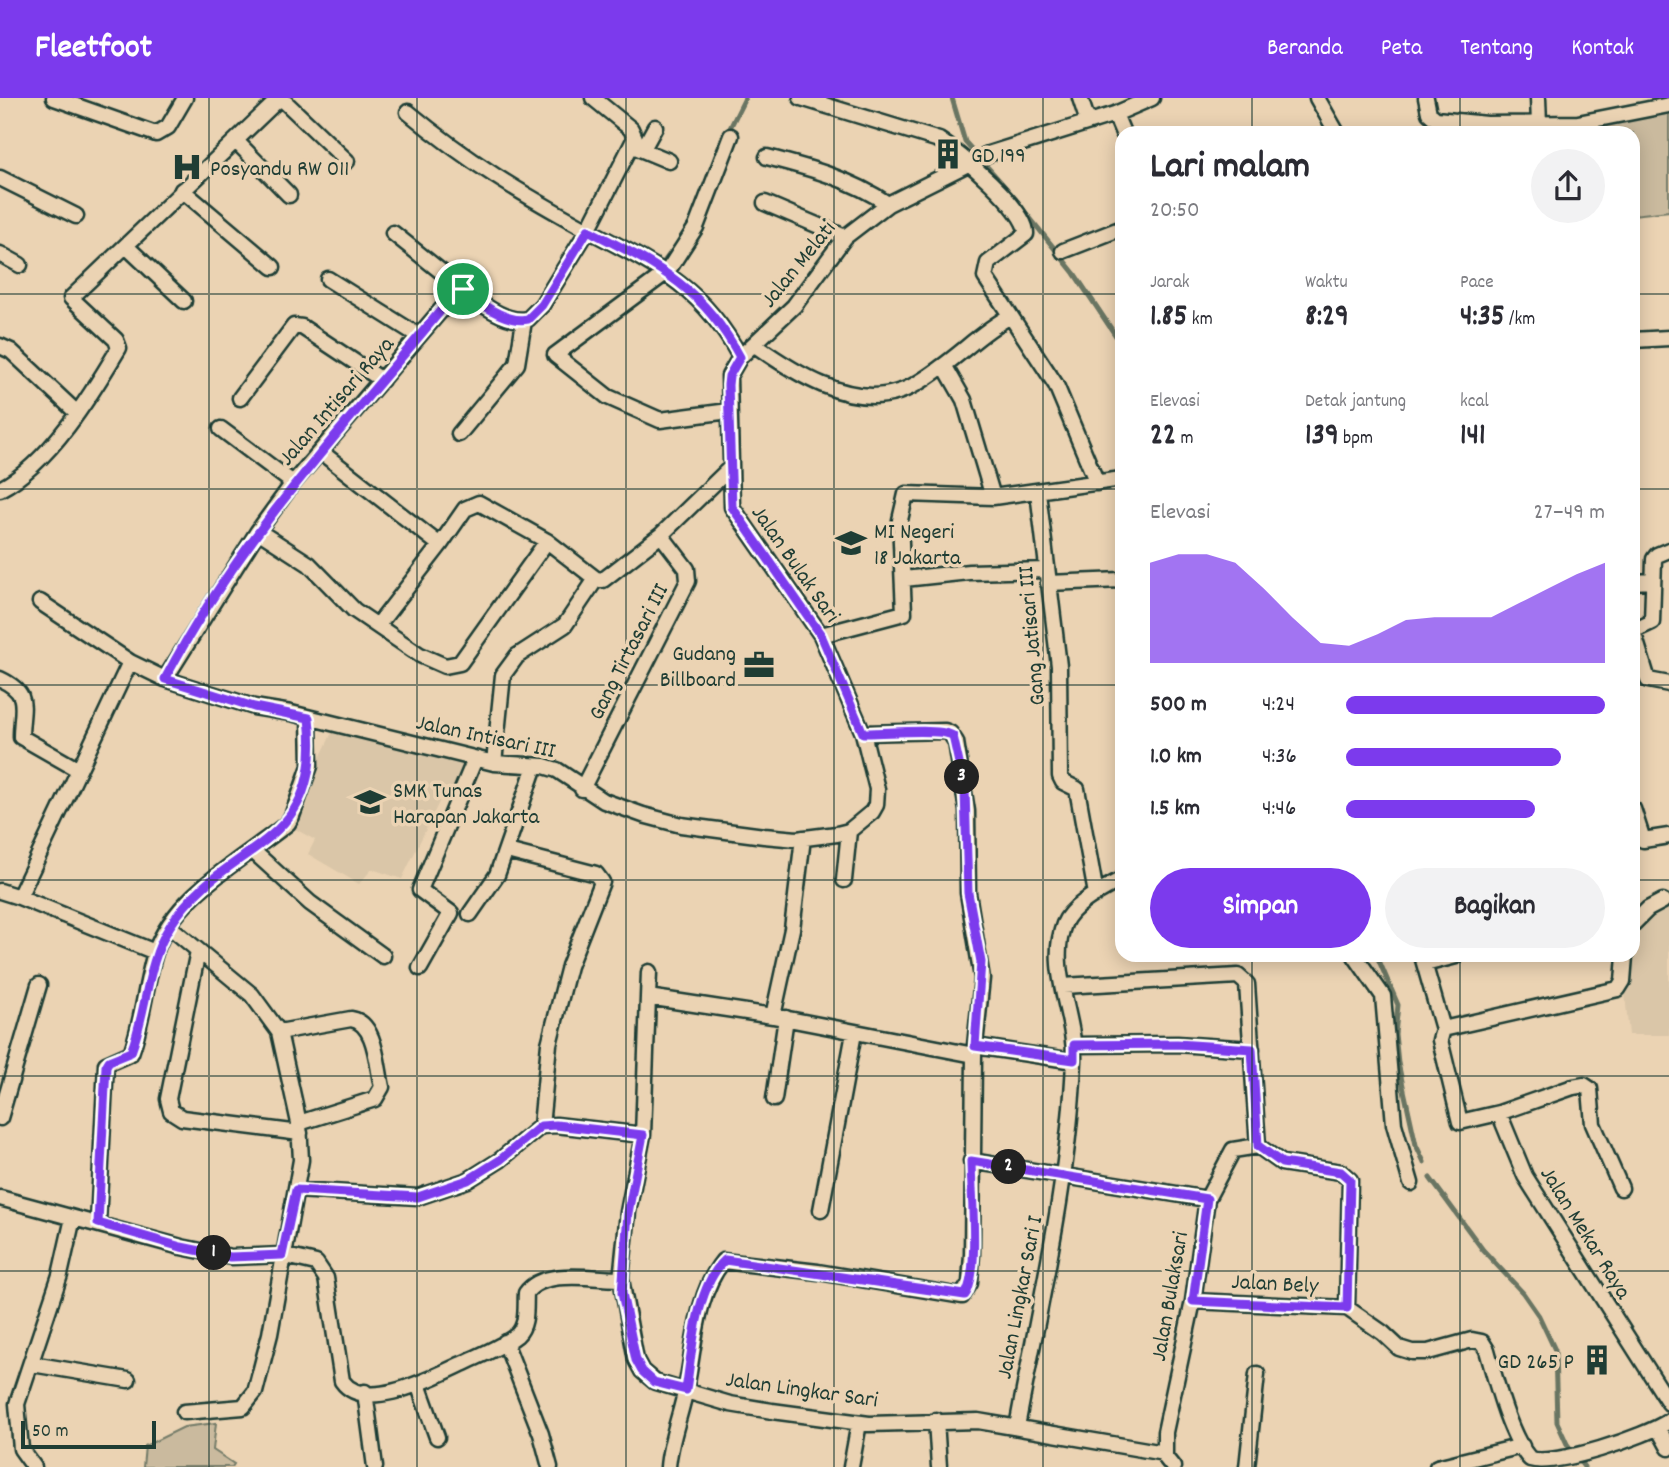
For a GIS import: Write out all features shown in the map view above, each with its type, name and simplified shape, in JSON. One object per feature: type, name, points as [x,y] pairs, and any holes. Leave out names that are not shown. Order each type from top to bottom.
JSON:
[{"type":"street","points":[[54,98],[156,134],[168,127],[185,98]]},
{"type":"street","points":[[0,489],[39,460],[76,412],[119,345],[71,298],[182,190],[281,98],[347,161]]},
{"type":"street","points":[[801,98],[835,103],[939,140],[958,152],[1005,197],[1026,225],[1024,237],[988,263],[985,277],[1056,385],[1097,483]]},
{"type":"street","points":[[1080,98],[1088,122]]},
{"type":"street","name":"Jalan Melati","points":[[740,357],[794,306],[845,237],[888,204],[988,154],[1115,114],[1152,98]]},
{"type":"street","points":[[1317,98],[1333,126]]},
{"type":"street","points":[[1426,98],[1429,113],[1436,119],[1539,124],[1578,122],[1669,105]]},
{"type":"street","points":[[1538,98],[1539,124]]},
{"type":"street","points":[[1618,98],[1619,114]]},
{"type":"street","points":[[595,100],[633,132],[638,148],[669,161]]},
{"type":"street","points":[[408,112],[458,154],[512,188],[661,268],[711,313],[726,331],[740,357]]},
{"type":"street","points":[[1115,114],[1120,126]]},
{"type":"street","points":[[393,233],[483,304],[512,319],[524,320],[537,312],[638,148],[654,127]]},
{"type":"street","points":[[729,411],[660,419],[608,397],[555,355],[661,268],[696,227],[731,136]]},
{"type":"street","points":[[236,141],[289,195]]},
{"type":"street","points":[[767,157],[832,175],[865,188],[888,204]]},
{"type":"street","points":[[0,178],[76,216]]},
{"type":"street","points":[[182,190],[273,267]]},
{"type":"street","points":[[765,203],[845,237]]},
{"type":"street","points":[[1063,251],[1115,231]]},
{"type":"street","points":[[126,246],[184,301]]},
{"type":"street","points":[[0,254],[20,265]]},
{"type":"street","points":[[328,279],[419,336]]},
{"type":"street","name":"Jalan Intisari Raya","points":[[165,679],[258,531],[293,483],[419,336],[463,289]]},
{"type":"street","points":[[755,345],[779,362],[837,391],[880,395],[899,392],[944,365],[1009,317]]},
{"type":"street","points":[[459,434],[517,365],[524,320]]},
{"type":"street","points":[[240,398],[294,326],[302,327],[382,380]]},
{"type":"street","points":[[1640,340],[1669,338]]},
{"type":"street","points":[[4,353],[76,412]]},
{"type":"street","name":"Jalan Bulak Sari","points":[[740,357],[729,376],[729,499],[737,518],[821,635],[863,733]]},
{"type":"street","points":[[944,365],[964,400],[993,496]]},
{"type":"street","points":[[221,429],[293,483]]},
{"type":"street","points":[[321,452],[440,545]]},
{"type":"street","points":[[379,625],[465,509],[479,503],[547,541],[596,579],[610,578],[661,536],[730,468]]},
{"type":"street","points":[[821,635],[904,613],[900,520],[906,494],[993,496],[1115,480]]},
{"type":"street","name":"Gang Jatisari III","points":[[1038,492],[1059,666],[1060,776],[1063,782],[1077,789],[1096,894]]},
{"type":"street","points":[[258,531],[309,564],[354,610],[435,663],[444,666],[460,663],[547,541]]},
{"type":"street","name":"Gang Tirtasari III","points":[[582,789],[688,580],[685,566],[661,536]]},
{"type":"street","points":[[1640,628],[1652,622],[1656,557],[1669,550]]},
{"type":"street","points":[[904,579],[969,572],[1115,580]]},
{"type":"street","points":[[494,763],[503,675],[517,656],[565,625],[596,579]]},
{"type":"street","points":[[1640,582],[1653,581]]},
{"type":"street","points":[[40,602],[131,662],[165,679]]},
{"type":"street","points":[[1640,654],[1648,680],[1669,684]]},
{"type":"street","points":[[19,898],[77,769],[131,662]]},
{"type":"street","points":[[0,679],[15,686],[23,698],[21,737],[77,769]]},
{"type":"street","name":"Jalan Intisari III","points":[[165,679],[254,707],[475,759],[557,770],[604,801],[662,821],[764,836],[803,838],[849,831]]},
{"type":"street","points":[[98,1223],[106,1066],[112,1059],[129,1055],[135,1042],[155,952],[170,926],[191,899],[288,823],[310,766],[309,718]]},
{"type":"street","points":[[668,1467],[686,1390],[699,1312],[716,1270],[725,1260],[965,1295],[970,1283],[974,1051],[982,978],[968,893],[967,811],[953,736],[944,731],[863,733],[877,798],[872,812],[849,831],[844,880]]},
{"type":"street","points":[[420,968],[451,913],[420,891],[475,759]]},
{"type":"street","points":[[470,914],[497,875],[535,766]]},
{"type":"street","points":[[1640,832],[1643,840],[1669,836]]},
{"type":"street","points":[[774,1099],[780,1017],[803,838]]},
{"type":"street","points":[[253,851],[310,903],[383,956]]},
{"type":"street","points":[[507,851],[597,874],[602,882],[569,966],[549,1044],[541,1126]]},
{"type":"street","name":"Jalan Lingkar Sari I","points":[[1017,1427],[1064,1176],[1074,1045],[1063,986],[1061,944],[1064,925],[1096,894],[1115,883]]},
{"type":"street","points":[[0,891],[155,952]]},
{"type":"street","points":[[1640,917],[1663,901]]},
{"type":"street","points":[[170,926],[253,995],[279,1032],[300,1128],[301,1160],[270,1334],[252,1398],[243,1407],[184,1412]]},
{"type":"street","points":[[198,951],[168,1099],[170,1111],[182,1118],[300,1128],[374,1099],[382,1087],[368,1028],[360,1021],[351,1019],[279,1032]]},
{"type":"street","points":[[1359,962],[1383,996],[1394,1124],[1411,1183]]},
{"type":"street","points":[[1425,962],[1443,1028],[1440,1040],[1460,1122],[1499,1113],[1573,1087],[1584,1086],[1590,1089],[1593,1124],[1621,1188]]},
{"type":"street","points":[[1443,1028],[1618,989],[1623,981],[1625,962]]},
{"type":"street","name":"Jalan Lingkar Sari","points":[[649,972],[643,1135],[628,1213],[621,1279],[636,1360],[642,1371],[654,1382],[730,1404],[859,1423],[964,1419],[1164,1453]]},
{"type":"street","points":[[1063,986],[1238,976],[1247,984],[1258,1146]]},
{"type":"street","points":[[0,1118],[4,1091],[39,985]]},
{"type":"street","points":[[648,997],[974,1051],[1074,1060]]},
{"type":"street","points":[[821,1210],[854,1033]]},
{"type":"street","points":[[1074,1045],[1177,1044],[1252,1049]]},
{"type":"street","name":"Jalan Mekar Raya","points":[[1499,1113],[1525,1176],[1669,1404]]},
{"type":"street","points":[[296,1190],[418,1197],[468,1180],[500,1160],[541,1126],[556,1125],[643,1135]]},
{"type":"street","points":[[971,1161],[1207,1199],[1233,1150],[1258,1146],[1282,1163],[1341,1172],[1350,1180],[1347,1308]]},
{"type":"street","points":[[0,1198],[181,1247],[230,1257],[282,1255],[316,1263],[324,1270],[342,1381],[347,1387],[365,1392],[399,1391],[505,1342],[522,1328],[526,1293],[538,1283],[564,1278],[621,1279]]},
{"type":"street","name":"Jalan Bulaksari","points":[[1164,1453],[1165,1432],[1193,1301],[1207,1199]]},
{"type":"street","points":[[34,1467],[21,1448],[17,1418],[22,1388],[60,1275],[72,1218]]},
{"type":"street","name":"Jalan Bely","points":[[1193,1301],[1347,1308],[1405,1351],[1428,1352],[1472,1340],[1482,1342],[1488,1350],[1522,1446],[1532,1464],[1568,1465],[1585,1460],[1663,1425]]},
{"type":"street","points":[[505,1342],[541,1434],[550,1467]]},
{"type":"street","points":[[32,1364],[128,1380]]},
{"type":"street","points":[[1247,1467],[1256,1374]]},
{"type":"street","points":[[418,1384],[437,1437]]},
{"type":"street","points":[[365,1392],[375,1467]]},
{"type":"street","points":[[936,1420],[939,1467]]},
{"type":"street","points":[[851,1467],[859,1423]]},
{"type":"street","points":[[1663,1425],[1669,1448]]},
{"type":"street","points":[[1437,1467],[1522,1446]]},
{"type":"street","points":[[1164,1453],[1173,1467]]},
{"type":"shaded area","points":[[1669,111],[1669,211],[1640,214],[1640,126],[1603,126]]},
{"type":"shaded area","name":"SMK Tunas Harapan Jakarta","points":[[339,718],[474,762],[459,803],[440,800],[402,879],[372,869],[359,884],[308,854],[315,840],[288,825]]},
{"type":"shaded area","points":[[1669,905],[1669,1035],[1629,1035],[1625,994],[1631,962],[1640,962],[1640,925],[1649,913]]},
{"type":"shaded area","points":[[216,1423],[213,1450],[234,1464],[232,1467],[143,1467],[145,1446],[184,1427]]},
{"type":"waterway","points":[[727,134],[745,98]]},
{"type":"waterway","points":[[952,98],[965,142],[1006,188]]},
{"type":"waterway","points":[[1014,198],[1074,273],[1115,334]]},
{"type":"waterway","points":[[660,267],[675,247]]},
{"type":"waterway","points":[[1380,962],[1398,1005],[1395,1034],[1398,1063],[1416,1145],[1424,1162]]},
{"type":"waterway","points":[[1430,1178],[1483,1250],[1523,1293],[1539,1316],[1555,1350],[1557,1422],[1567,1444],[1584,1467]]},
{"type":"place","name":"GD 199","points":[[948,154]]},
{"type":"place","name":"Posyandu RW 011","points":[[187,167]]},
{"type":"place","name":"MI Negeri 18 Jakarta","points":[[851,543]]},
{"type":"place","name":"Gudang Billboard","points":[[759,665]]},
{"type":"place","name":"SMK Tunas Harapan Jakarta","points":[[370,802]]},
{"type":"place","name":"GD 265 P","points":[[1597,1360]]},
{"type":"route","points":[[588,230],[663,269],[711,313],[726,331],[740,357],[729,376],[728,385],[732,439],[729,499],[737,518],[801,611],[821,635],[863,733],[893,734],[937,730],[950,733],[956,742],[967,811],[968,893],[982,978],[975,1046],[1074,1060],[1074,1045],[1177,1044],[1252,1049],[1258,1146],[1282,1163],[1341,1172],[1352,1185],[1347,1308],[1193,1301],[1207,1199],[971,1161],[972,1254],[970,1283],[965,1295],[725,1260],[716,1270],[699,1312],[686,1390],[664,1385],[647,1377],[636,1360],[622,1293],[628,1213],[643,1135],[556,1125],[541,1126],[500,1160],[468,1180],[418,1197],[296,1190],[282,1255],[230,1257],[181,1247],[98,1223],[106,1064],[112,1059],[126,1057],[131,1052],[143,1014],[155,952],[185,904],[288,823],[310,766],[309,718],[254,707],[165,679],[207,609],[293,483],[442,309],[463,289],[475,300],[505,316],[516,320],[533,317],[588,230]]}]
